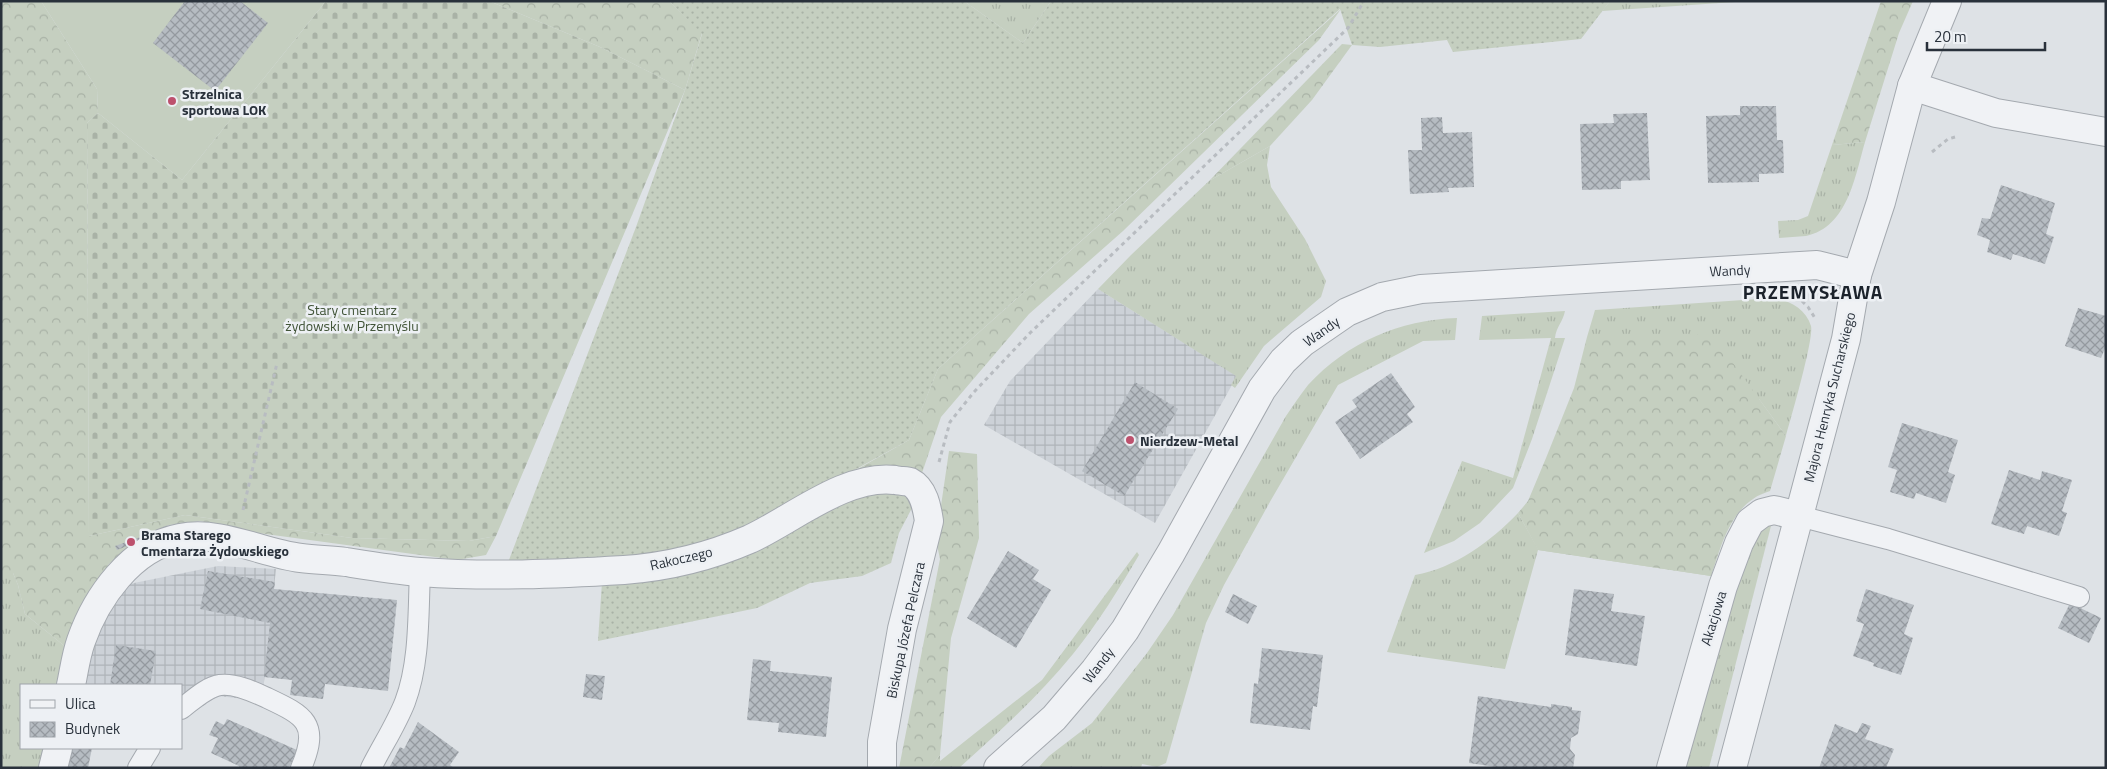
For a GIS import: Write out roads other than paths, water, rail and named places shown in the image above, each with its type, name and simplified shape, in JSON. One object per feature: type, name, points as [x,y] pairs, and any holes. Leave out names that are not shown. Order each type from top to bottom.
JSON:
[{"type":"street","name":"Majora Henryka Sucharskiego","points":[[1732,768],[1846,339],[1857,275],[1881,202],[1912,86],[1947,1]]},
{"type":"street","points":[[1912,86],[1996,113],[2106,132]]},
{"type":"street","name":"Wandy","points":[[998,768],[1054,718],[1095,670],[1125,630],[1171,553],[1262,389],[1284,361],[1302,343],[1347,312],[1382,297],[1421,289],[1817,264],[1857,275]]},
{"type":"street","name":"Rakoczego","points":[[71,684],[80,644],[91,616],[104,594],[128,567],[142,555],[179,538],[209,536],[300,558],[420,572],[538,575],[628,570],[657,566],[695,557],[749,539],[832,495],[863,482],[888,480],[910,482],[921,493]]},
{"type":"street","name":"Biskupa Józefa Pelczara","points":[[882,768],[882,742],[900,639],[929,521],[927,507],[921,493]]},
{"type":"street","name":"Akacjowa","points":[[1671,768],[1723,586],[1739,543],[1750,522],[1762,513],[1774,510],[1799,516]]},
{"type":"street","points":[[54,768],[58,749]]},
{"type":"lane","points":[[1799,516],[1888,539],[2079,597]]},
{"type":"lane","points":[[371,768],[404,703],[413,674],[418,626],[420,572]]},
{"type":"lane","points":[[182,708],[207,690],[220,685],[244,689],[297,712],[305,722],[310,736],[307,754],[300,768]]},
{"type":"lane","points":[[138,768],[149,749]]},
{"type":"place","name":"Strzelnica sportowa LOK","points":[[172,101]]},
{"type":"place","name":"Nierdzew-Metal","points":[[1130,440]]},
{"type":"place","name":"Brama Starego Cmentarza Żydowskiego","points":[[131,542]]},
{"type":"district","name":"PRZEMYSŁAWA","points":[[1813,291]]},
{"type":"park label","name":"Stary cmentarz żydowski w Przemyślu","points":[[352,318]]}]
